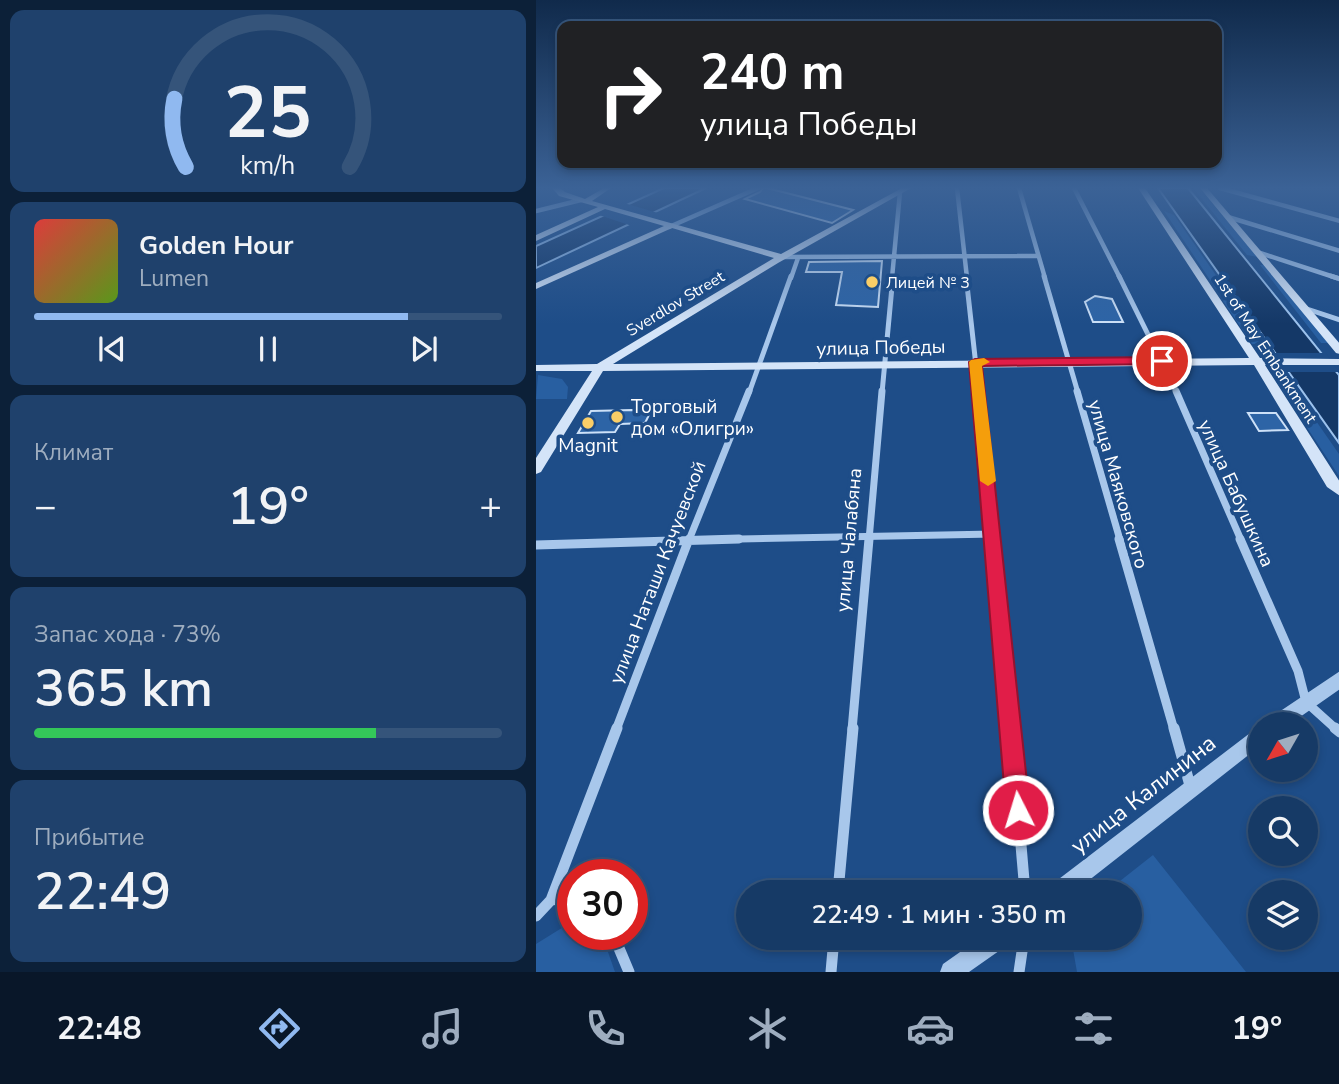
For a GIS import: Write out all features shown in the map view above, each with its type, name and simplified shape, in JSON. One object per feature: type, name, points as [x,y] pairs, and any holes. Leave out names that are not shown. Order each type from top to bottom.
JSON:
[{"type":"main road","points":[[536,286],[655,233]]},
{"type":"main road","points":[[693,233],[781,257]]},
{"type":"main road","name":"Sverdlov Street","points":[[536,468],[600,367],[824,233]]},
{"type":"main road","name":"1st of May Embankment","points":[[1173,233],[1263,363],[1339,491]]},
{"type":"main road","points":[[1241,233],[1304,308],[1339,358]]},
{"type":"main road","name":"улица Победы","points":[[536,368],[975,362],[1263,363],[1339,358]]},
{"type":"street","name":"улица Чалабяна","points":[[839,880],[896,233]]},
{"type":"street","points":[[961,233],[994,534],[1024,880]]},
{"type":"street","name":"улица Маяковского","points":[[1032,233],[1190,789]]},
{"type":"street","name":"улица Бабушкина","points":[[1097,233],[1162,361],[1298,671],[1306,702]]},
{"type":"street","points":[[1281,233],[1339,251]]},
{"type":"street","points":[[1256,251],[1339,279]]},
{"type":"street","points":[[781,257],[1038,256]]},
{"type":"street","name":"улица Наташи Качуевской","points":[[536,916],[551,900],[688,542],[759,367],[798,258]]},
{"type":"street","points":[[1304,308],[1339,320]]},
{"type":"street","points":[[536,545],[688,542],[868,533],[994,534]]},
{"type":"street","points":[[1292,712],[1339,679]]},
{"type":"street","points":[[1306,702],[1339,732]]},
{"type":"street","name":"улица Калинина","points":[[1073,880],[1248,745]]},
{"type":"street","points":[[551,900],[557,899]]},
{"type":"street","points":[[620,950],[629,972]]},
{"type":"street","points":[[831,972],[833,950]]},
{"type":"street","points":[[951,972],[981,950]]},
{"type":"street","points":[[1019,972],[1022,950]]},
{"type":"shaded area","points":[[564,233],[610,233],[536,268],[536,246]]},
{"type":"shaded area","points":[[1179,233],[1187,233],[1227,291],[1216,289]]},
{"type":"shaded area","points":[[1190,233],[1225,233],[1339,375],[1339,443]]},
{"type":"shaded area","points":[[1230,233],[1238,233],[1258,257],[1247,255]]},
{"type":"shaded area","points":[[1260,265],[1265,265],[1329,343],[1321,343]]},
{"type":"shaded area","points":[[1231,298],[1262,344],[1252,344],[1223,301]]},
{"type":"shaded area","points":[[538,375],[562,379],[568,387],[567,399],[536,399]]},
{"type":"shaded area","points":[[1277,382],[1289,382],[1339,454],[1339,476]]},
{"type":"shaded area","points":[[1153,855],[1246,972],[1077,972],[1073,950],[1142,950],[1142,880],[1121,880]]},
{"type":"shaded area","points":[[557,931],[557,950],[607,950],[615,972],[536,972],[536,944]]},
{"type":"pier","points":[[1272,353],[1326,353],[1339,372],[1285,372]]},
{"type":"building","name":"Лицей № 3","points":[[882,261],[878,307],[836,305],[842,272],[806,272],[809,262]]},
{"type":"building","points":[[1095,296],[1112,299],[1123,322],[1093,322],[1085,302]]},
{"type":"building","name":"Торговый дом «Олигри»","points":[[591,411],[651,411],[645,423],[620,424],[615,432],[578,433]]},
{"type":"building","points":[[1248,413],[1276,413],[1288,430],[1259,431]]},
{"type":"slow traffic","points":[[984,362],[975,362],[988,481]]},
{"type":"place","name":"Лицей № 3","points":[[872,282]]},
{"type":"place","name":"Торговый дом «Олигри»","points":[[617,417]]},
{"type":"place","name":"Magnit","points":[[588,423]]},
{"type":"route","points":[[1018,810],[994,534],[975,362],[1162,361]]}]
